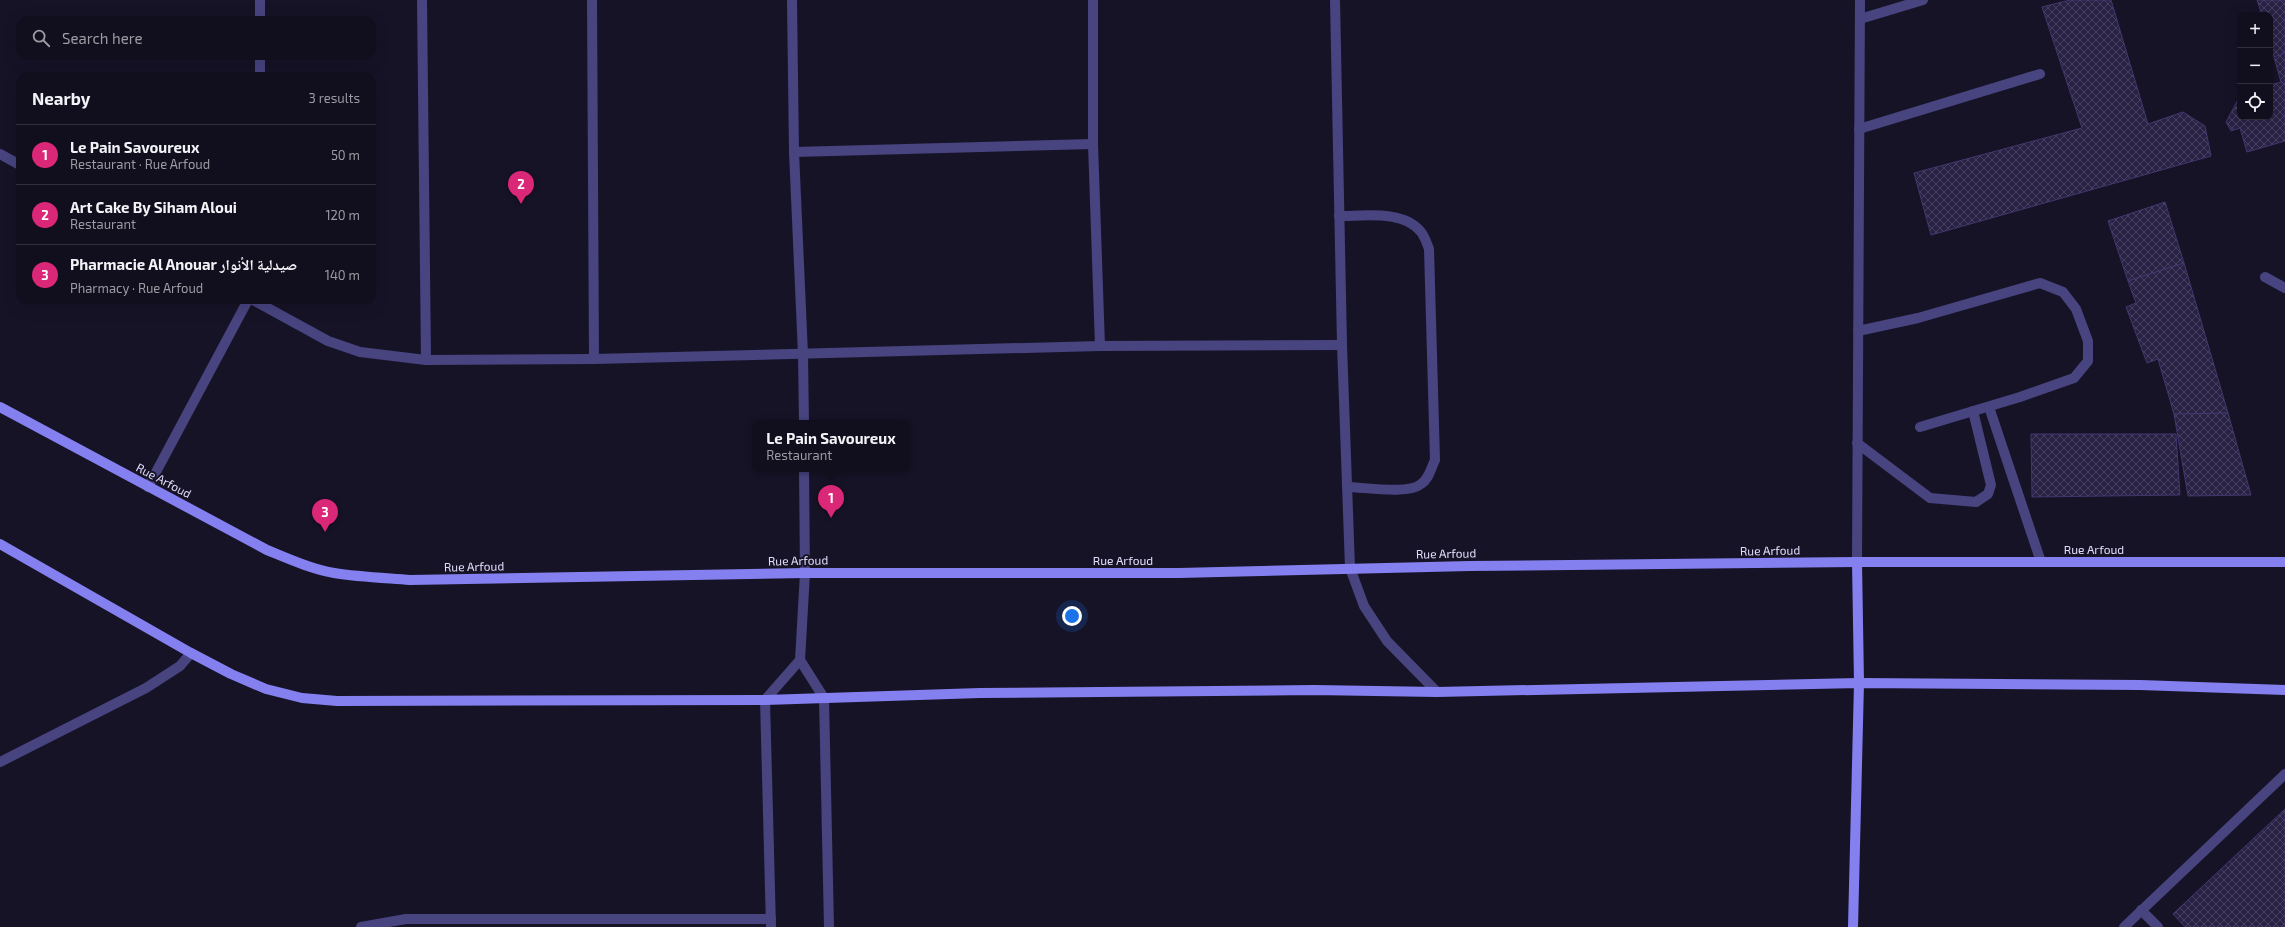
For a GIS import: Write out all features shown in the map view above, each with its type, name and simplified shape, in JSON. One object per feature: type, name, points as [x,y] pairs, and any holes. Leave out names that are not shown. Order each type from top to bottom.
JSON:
[{"type":"street","points":[[260,0],[260,16]]},
{"type":"street","points":[[422,0],[426,360]]},
{"type":"street","points":[[592,0],[594,359]]},
{"type":"street","points":[[792,0],[794,152],[803,354],[804,420]]},
{"type":"street","points":[[1093,0],[1093,144],[1100,346]]},
{"type":"street","points":[[1335,0],[1342,345],[1350,568],[1364,606],[1387,641],[1437,692]]},
{"type":"street","points":[[1853,927],[1858,683],[1857,443],[1860,0]]},
{"type":"street","points":[[1860,18],[1923,0]]},
{"type":"street","points":[[260,60],[260,72]]},
{"type":"street","points":[[1859,129],[2040,74]]},
{"type":"street","points":[[794,152],[1093,144]]},
{"type":"street","points":[[0,154],[16,163]]},
{"type":"street","points":[[1340,216],[1391,217],[1408,221],[1422,232],[1429,249],[1434,460],[1429,475],[1421,485],[1408,490],[1347,487]]},
{"type":"street","points":[[2265,277],[2285,288]]},
{"type":"street","points":[[1858,331],[1918,318],[2040,283],[2063,292],[2076,309],[2088,341],[2088,361],[2074,378],[1989,407],[1920,427]]},
{"type":"street","points":[[148,487],[246,304]]},
{"type":"street","points":[[260,304],[328,341],[360,352],[426,360],[594,359],[1100,346],[1342,345]]},
{"type":"street","name":"Rue Arfoud","points":[[0,407],[267,550],[301,564],[333,573],[410,580],[805,573],[1179,573],[1350,568],[1857,562],[2285,562]]},
{"type":"street","points":[[1989,407],[2041,562]]},
{"type":"street","points":[[1857,443],[1930,498],[1976,502],[1988,494],[1991,485],[1973,411]]},
{"type":"street","points":[[804,472],[805,573],[800,660],[824,698],[829,927]]},
{"type":"street","points":[[0,544],[191,653],[266,689],[316,700],[765,700],[995,692],[1314,690],[1437,692],[1858,683],[2140,685],[2285,690]]},
{"type":"street","points":[[0,762],[146,688],[180,666],[191,653]]},
{"type":"street","points":[[361,927],[406,919],[771,923],[765,700],[800,660]]},
{"type":"street","points":[[2124,927],[2285,774]]},
{"type":"street","points":[[2141,910],[2158,927]]},
{"type":"building","points":[[2070,0],[2111,0],[2148,124],[2183,112],[2205,126],[2211,156],[1931,235],[1914,173],[2082,128],[2042,7]]},
{"type":"building","points":[[2257,0],[2285,0],[2285,53],[2274,57],[2273,12],[2261,12]]},
{"type":"building","points":[[2285,53],[2285,141],[2247,152],[2240,128],[2231,131],[2226,122],[2237,102],[2237,120],[2273,120],[2273,84],[2281,82],[2274,57]]},
{"type":"building","points":[[2165,202],[2184,263],[2128,281],[2108,221]]},
{"type":"building","points":[[2184,263],[2228,413],[2174,414],[2158,359],[2147,363],[2126,307],[2136,303],[2128,281]]},
{"type":"building","points":[[2228,413],[2251,495],[2188,496],[2174,414]]},
{"type":"building","points":[[2031,434],[2176,434],[2180,495],[2032,497]]},
{"type":"building","points":[[2285,809],[2285,927],[2185,927],[2173,914]]},
{"type":"place","name":"Art Cake By Siham Aloui","points":[[521,204]]},
{"type":"place","name":"Le Pain Savoureux","points":[[831,518]]},
{"type":"place","name":"Pharmacie Al Anouar صيدلية الأنوار","points":[[325,532]]}]
